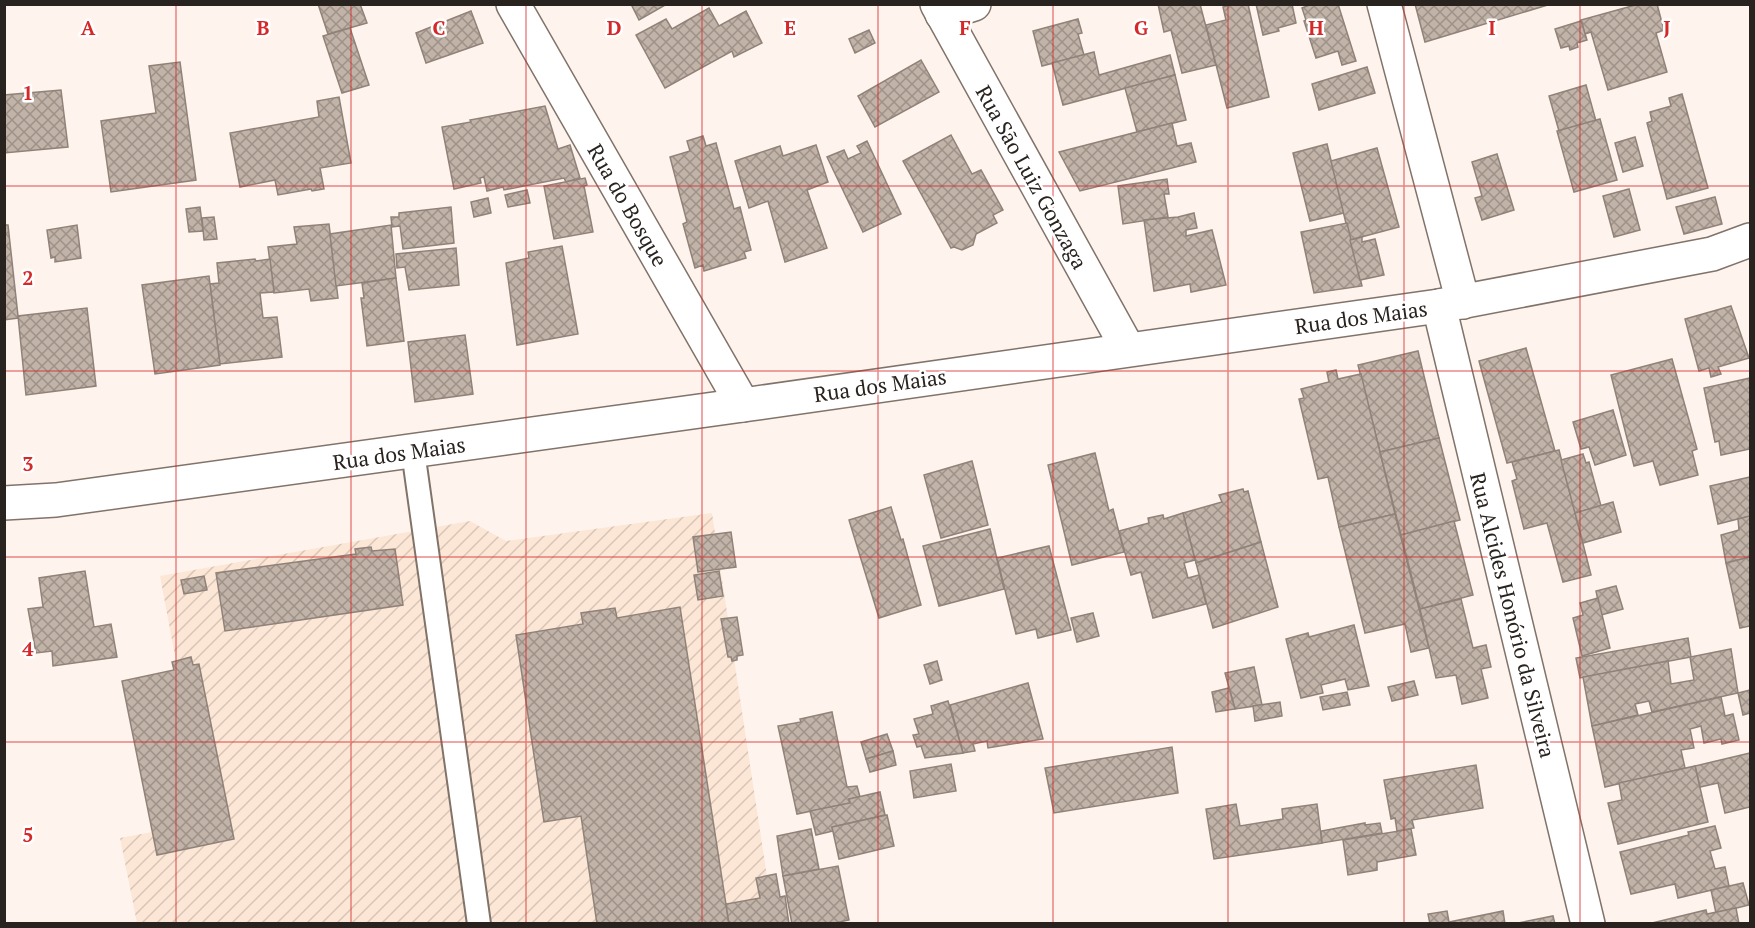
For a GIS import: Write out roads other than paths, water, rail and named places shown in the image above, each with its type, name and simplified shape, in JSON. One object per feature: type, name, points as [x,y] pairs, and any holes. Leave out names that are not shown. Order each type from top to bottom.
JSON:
[{"type":"street","name":"Rua do Bosque","points":[[513,4],[743,405]]},
{"type":"street","points":[[939,9],[974,4]]},
{"type":"street","name":"Rua Alcides Honório da Silveira","points":[[1384,4],[1588,924]]},
{"type":"street","name":"Rua São Luiz Gonzaga","points":[[939,9],[1128,349]]},
{"type":"street","name":"Rua dos Maias","points":[[4,502],[56,500],[1451,304],[1712,254],[1750,240]]},
{"type":"lane","points":[[413,451],[479,924]]}]
